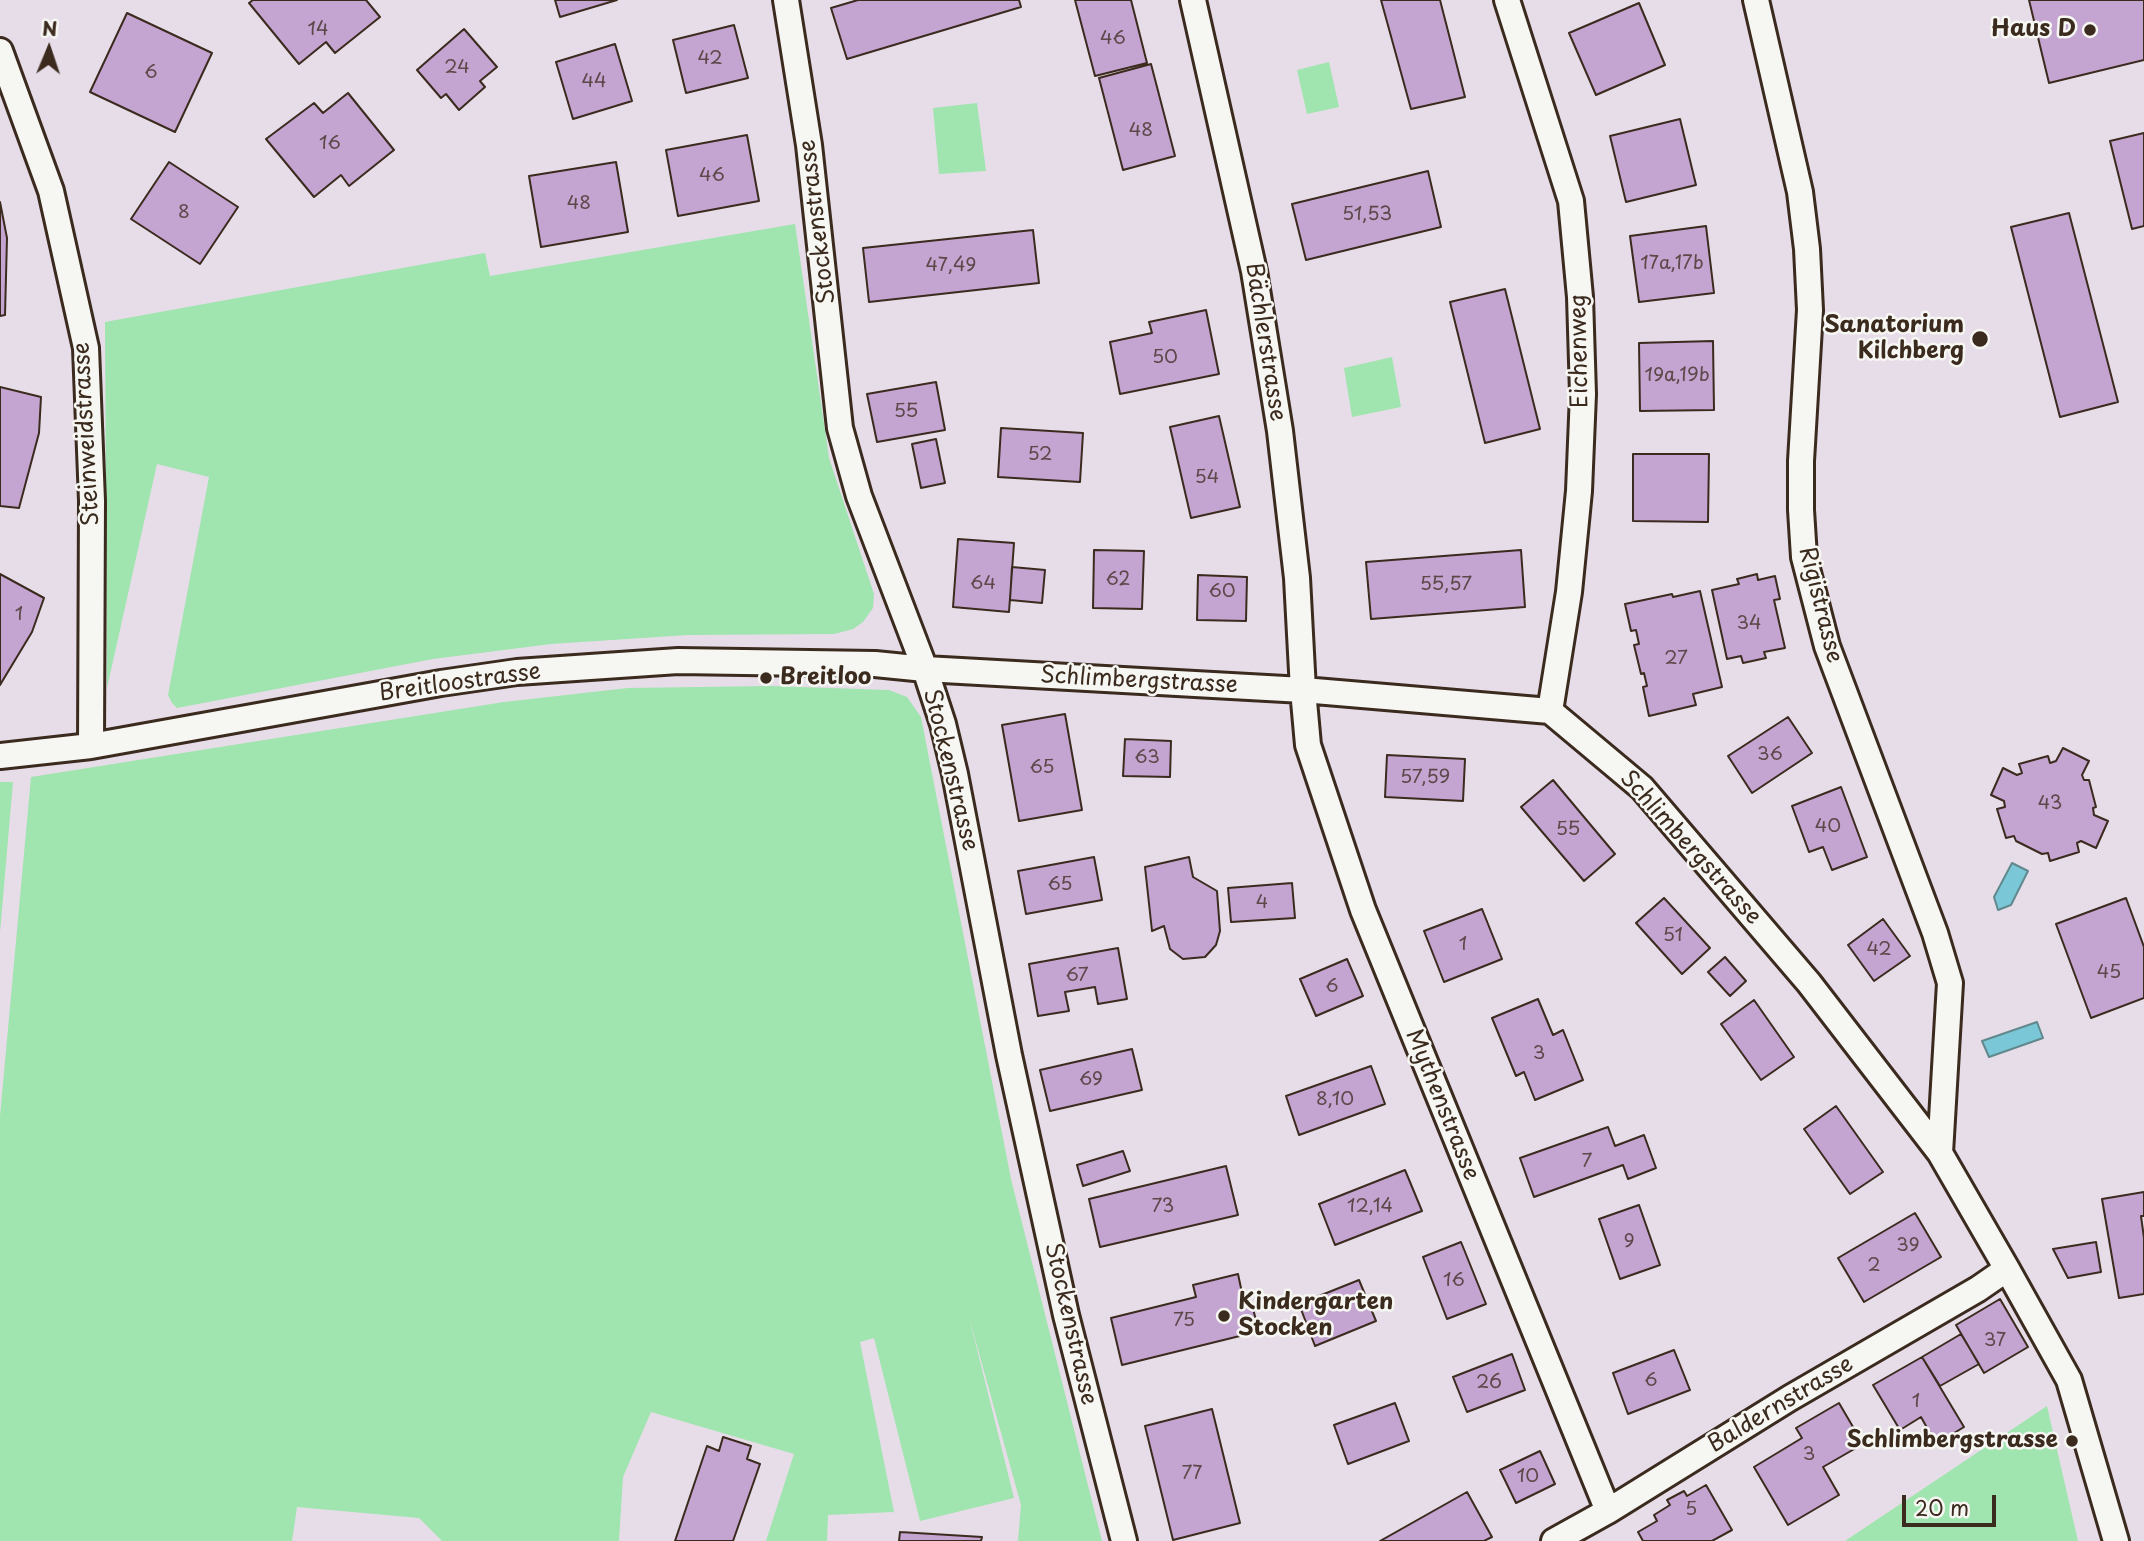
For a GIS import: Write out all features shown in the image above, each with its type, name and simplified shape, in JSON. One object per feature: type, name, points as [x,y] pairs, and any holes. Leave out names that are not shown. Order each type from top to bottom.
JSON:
[{"type":"street","name":"Stockenstrasse","points":[[786,0],[809,145],[840,428],[859,496],[925,669],[943,724],[1009,1055],[1066,1315],[1124,1541]]},
{"type":"street","name":"Bächlerstrasse","points":[[1193,0],[1254,271],[1280,431],[1297,578],[1303,690]]},
{"type":"street","name":"Eichenweg","points":[[1507,0],[1571,201],[1580,297],[1583,394],[1579,491],[1569,592],[1550,711]]},
{"type":"street","name":"Rigistrasse","points":[[1756,0],[1800,192],[1807,249],[1810,310],[1801,461],[1804,557],[1827,646],[1935,933],[1950,983],[1940,1153]]},
{"type":"street","name":"Steinweidstrasse","points":[[0,51],[51,191],[86,348],[92,500],[91,746]]},
{"type":"street","name":"Breitloostrasse","points":[[0,756],[91,746],[441,683],[517,672],[678,661],[875,664],[925,669]]},
{"type":"street","name":"Schlimbergstrasse","points":[[925,669],[1303,690],[1550,711],[1642,788],[1810,983],[1940,1153],[2069,1380],[2116,1541]]},
{"type":"street","name":"Mythenstrasse","points":[[1303,690],[1308,745],[1363,910],[1608,1511]]},
{"type":"street","name":"Baldernstrasse","points":[[1554,1541],[1608,1511],[1790,1398],[1978,1289],[2007,1269]]},
{"type":"green space","points":[[1329,62],[1339,107],[1307,114],[1297,70]]},
{"type":"green space","points":[[977,103],[986,171],[939,174],[933,108]]},
{"type":"green space","points":[[795,224],[829,458],[874,594],[873,608],[863,622],[853,629],[834,634],[688,635],[551,644],[433,659],[177,708],[168,695],[209,477],[157,464],[107,688],[105,322],[485,253],[490,276]]},
{"type":"green space","points":[[1392,357],[1401,407],[1352,417],[1344,368]]},
{"type":"green space","points":[[770,686],[889,690],[907,697],[921,717],[1011,1179],[1102,1541],[1018,1541],[1021,1505],[969,1317],[1014,1498],[920,1521],[874,1338],[860,1342],[894,1512],[828,1515],[827,1541],[766,1541],[794,1454],[651,1412],[623,1477],[619,1541],[442,1541],[419,1518],[297,1507],[292,1541],[0,1541],[0,1116],[31,777],[504,702],[628,688]]},
{"type":"green space","points":[[0,782],[13,782],[0,932]]},
{"type":"green space","points":[[2047,1406],[2078,1541],[1845,1541]]},
{"type":"water","points":[[2012,863],[2028,871],[2011,905],[1998,910],[1994,897]]},
{"type":"water","points":[[2037,1022],[2043,1038],[1989,1057],[1982,1041]]},
{"type":"building","points":[[253,0],[366,0],[380,17],[335,53],[326,42],[299,64],[249,3]]},
{"type":"building","points":[[555,0],[617,0],[560,17]]},
{"type":"building","points":[[858,0],[1019,0],[1021,7],[847,59],[831,8]]},
{"type":"building","points":[[1075,0],[1131,0],[1147,63],[1095,76]]},
{"type":"building","points":[[1381,0],[1440,0],[1465,97],[1411,109]]},
{"type":"building","name":"Haus D","points":[[2029,0],[2144,0],[2144,60],[2049,83]]},
{"type":"building","points":[[1639,3],[1665,65],[1596,95],[1569,33]]},
{"type":"building","points":[[127,13],[212,53],[175,132],[90,92]]},
{"type":"building","points":[[734,25],[748,78],[686,93],[673,40]]},
{"type":"building","points":[[464,29],[497,67],[480,81],[485,87],[459,110],[446,94],[441,98],[417,70]]},
{"type":"building","points":[[615,44],[632,101],[573,119],[556,62]]},
{"type":"building","points":[[1151,64],[1175,156],[1123,170],[1099,78]]},
{"type":"building","points":[[348,93],[394,150],[349,186],[341,175],[314,197],[266,139],[314,103],[323,113]]},
{"type":"building","points":[[1680,119],[1696,185],[1626,202],[1610,136]]},
{"type":"building","points":[[2144,133],[2144,226],[2132,229],[2110,141]]},
{"type":"building","points":[[747,135],[759,201],[678,216],[666,150]]},
{"type":"building","points":[[169,162],[238,207],[200,264],[131,219]]},
{"type":"building","points":[[616,162],[628,232],[541,247],[529,176]]},
{"type":"building","points":[[1428,171],[1441,227],[1306,260],[1292,204]]},
{"type":"building","points":[[0,202],[7,238],[5,315],[0,316]]},
{"type":"building","points":[[2069,213],[2118,402],[2060,417],[2011,227]]},
{"type":"building","points":[[1706,226],[1714,293],[1639,302],[1630,236]]},
{"type":"building","points":[[1033,230],[1039,283],[869,302],[863,248]]},
{"type":"building","points":[[1505,289],[1540,429],[1485,443],[1450,302]]},
{"type":"building","points":[[1206,310],[1219,374],[1120,394],[1110,342],[1152,333],[1149,322]]},
{"type":"building","points":[[1713,341],[1714,410],[1640,411],[1639,343]]},
{"type":"building","points":[[936,382],[945,430],[877,442],[867,394]]},
{"type":"building","points":[[0,387],[41,397],[39,433],[19,508],[0,506]]},
{"type":"building","points":[[1219,416],[1240,507],[1191,518],[1170,427]]},
{"type":"building","points":[[1001,428],[1083,433],[1080,482],[998,477]]},
{"type":"building","points":[[936,439],[945,483],[921,488],[912,444]]},
{"type":"building","points":[[1633,454],[1709,454],[1708,522],[1633,521]]},
{"type":"building","points":[[958,539],[1014,543],[1009,612],[953,607]]},
{"type":"building","points":[[1094,550],[1144,551],[1142,609],[1093,608]]},
{"type":"building","points":[[1521,550],[1525,607],[1371,619],[1366,562]]},
{"type":"building","points":[[1012,567],[1045,570],[1042,603],[1010,600]]},
{"type":"building","points":[[0,574],[44,598],[32,632],[0,685]]},
{"type":"building","points":[[1757,574],[1758,580],[1775,576],[1780,599],[1774,600],[1785,648],[1764,652],[1766,658],[1743,663],[1741,656],[1727,659],[1712,590],[1739,584],[1737,579]]},
{"type":"building","points":[[1198,575],[1247,577],[1246,621],[1197,620]]},
{"type":"building","points":[[1700,591],[1722,687],[1693,694],[1696,705],[1649,716],[1643,687],[1647,686],[1634,645],[1639,644],[1636,630],[1631,631],[1625,604]]},
{"type":"building","points":[[1065,714],[1082,810],[1019,821],[1002,725]]},
{"type":"building","points":[[1788,717],[1812,753],[1752,793],[1728,756]]},
{"type":"building","points":[[1125,739],[1171,741],[1170,777],[1123,776]]},
{"type":"building","points":[[2063,748],[2089,761],[2082,775],[2084,780],[2089,780],[2096,807],[2093,808],[2094,815],[2108,821],[2096,848],[2081,841],[2077,843],[2079,852],[2050,861],[2048,853],[2042,854],[2016,841],[2014,836],[2006,838],[1997,809],[2005,807],[2004,801],[1991,795],[2003,768],[2017,775],[2022,773],[2019,764],[2048,756],[2050,763],[2056,761]]},
{"type":"building","points":[[1387,755],[1465,759],[1463,801],[1385,797]]},
{"type":"building","points":[[1553,780],[1615,854],[1584,881],[1521,807]]},
{"type":"building","points":[[1841,787],[1867,857],[1832,870],[1823,847],[1809,852],[1792,806]]},
{"type":"building","points":[[1094,857],[1102,900],[1026,914],[1018,871]]},
{"type":"building","points":[[1189,857],[1193,877],[1217,891],[1220,931],[1216,945],[1205,957],[1183,959],[1170,949],[1164,926],[1152,931],[1145,867]]},
{"type":"building","points":[[1292,883],[1295,918],[1231,922],[1228,888]]},
{"type":"building","points":[[1664,898],[1710,948],[1682,974],[1636,923]]},
{"type":"building","points":[[2126,898],[2144,947],[2144,998],[2091,1018],[2056,924]]},
{"type":"building","points":[[1482,909],[1502,959],[1444,982],[1424,931]]},
{"type":"building","points":[[1883,919],[1910,956],[1874,981],[1848,945]]},
{"type":"building","points":[[1118,948],[1127,999],[1098,1004],[1095,987],[1065,992],[1069,1011],[1038,1016],[1029,964]]},
{"type":"building","points":[[1725,957],[1746,981],[1730,996],[1708,972]]},
{"type":"building","points":[[1347,959],[1363,996],[1316,1016],[1300,979]]},
{"type":"building","points":[[1538,999],[1553,1035],[1563,1030],[1583,1080],[1535,1100],[1524,1072],[1516,1076],[1492,1018]]},
{"type":"building","points":[[1754,1000],[1794,1057],[1761,1080],[1721,1024]]},
{"type":"building","points":[[1132,1049],[1142,1090],[1050,1111],[1040,1070]]},
{"type":"building","points":[[1371,1066],[1385,1104],[1299,1135],[1286,1096]]},
{"type":"building","points":[[1836,1106],[1883,1172],[1850,1194],[1804,1129]]},
{"type":"building","points":[[1608,1127],[1615,1146],[1644,1135],[1656,1168],[1628,1179],[1623,1165],[1534,1197],[1520,1158]]},
{"type":"building","points":[[1123,1151],[1130,1171],[1083,1186],[1077,1165]]},
{"type":"building","points":[[1226,1166],[1238,1215],[1100,1247],[1089,1199]]},
{"type":"building","points":[[1405,1170],[1422,1211],[1335,1245],[1319,1204]]},
{"type":"building","points":[[2144,1192],[2144,1216],[2141,1216],[2144,1238],[2144,1294],[2119,1298],[2102,1199]]},
{"type":"building","points":[[1639,1205],[1660,1265],[1620,1279],[1599,1219]]},
{"type":"building","points":[[1915,1213],[1941,1257],[1864,1302],[1838,1258]]},
{"type":"building","points":[[1461,1242],[1486,1304],[1447,1319],[1423,1257]]},
{"type":"building","points":[[2096,1242],[2101,1272],[2068,1278],[2053,1249]]},
{"type":"building","points":[[1238,1274],[1245,1307],[1252,1305],[1257,1324],[1251,1325],[1252,1333],[1122,1365],[1111,1318],[1196,1297],[1193,1285]]},
{"type":"building","points":[[1359,1280],[1376,1321],[1315,1346],[1299,1304]]},
{"type":"building","points":[[2000,1299],[2028,1347],[1984,1373],[1956,1325]]},
{"type":"building","points":[[1961,1334],[1979,1364],[1940,1386],[1922,1357]]},
{"type":"building","points":[[1674,1350],[1690,1390],[1628,1414],[1613,1373]]},
{"type":"building","points":[[1512,1354],[1525,1390],[1467,1412],[1453,1377]]},
{"type":"building","points":[[1922,1357],[1964,1427],[1936,1444],[1921,1417],[1900,1430],[1873,1385]]},
{"type":"building","points":[[1395,1403],[1409,1441],[1348,1464],[1334,1425]]},
{"type":"building","points":[[1839,1403],[1863,1444],[1823,1467],[1839,1495],[1788,1525],[1754,1467],[1802,1438],[1796,1428]]},
{"type":"building","points":[[1212,1409],[1240,1523],[1173,1540],[1145,1426]]},
{"type":"building","points":[[723,1437],[751,1446],[747,1459],[760,1464],[733,1541],[675,1541],[707,1446],[719,1451]]},
{"type":"building","points":[[1540,1451],[1555,1484],[1516,1503],[1500,1470]]},
{"type":"building","points":[[1706,1485],[1732,1530],[1712,1541],[1643,1541],[1638,1532],[1657,1521],[1654,1515],[1670,1505],[1667,1500],[1684,1491],[1687,1496]]},
{"type":"building","points":[[1467,1492],[1492,1537],[1484,1541],[1380,1541]]},
{"type":"building","points":[[900,1532],[982,1537],[981,1541],[899,1541]]},
{"type":"place","name":"Haus D","points":[[2090,30]]},
{"type":"place","name":"Sanatorium Kilchberg","points":[[1980,339]]},
{"type":"place","name":"Breitloo","points":[[766,678]]},
{"type":"place","name":"Kindergarten Stocken","points":[[1224,1316]]},
{"type":"place","name":"Schlimbergstrasse","points":[[2072,1441]]}]
